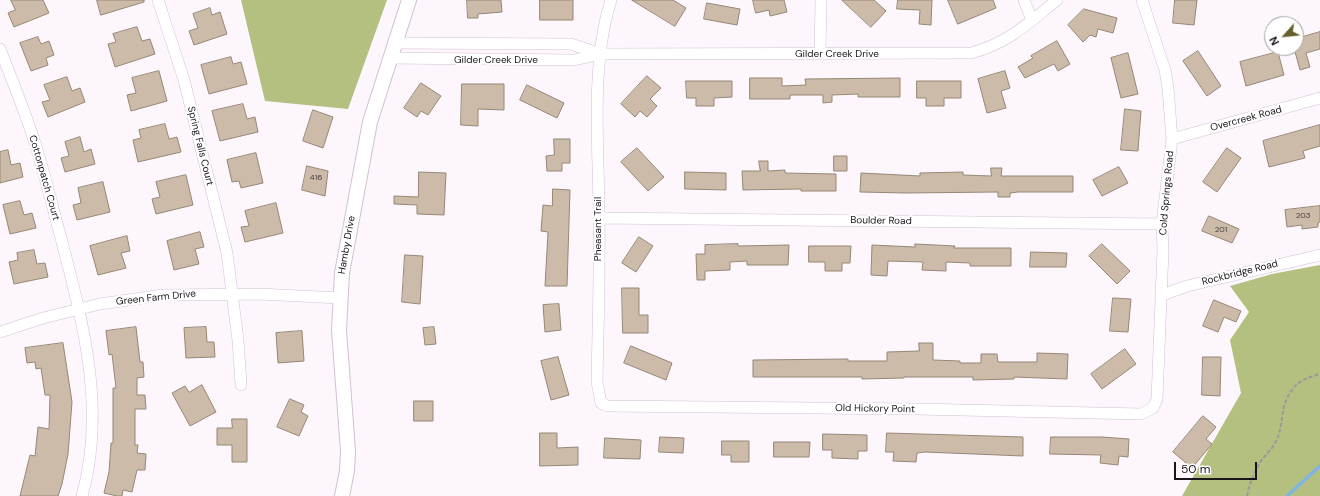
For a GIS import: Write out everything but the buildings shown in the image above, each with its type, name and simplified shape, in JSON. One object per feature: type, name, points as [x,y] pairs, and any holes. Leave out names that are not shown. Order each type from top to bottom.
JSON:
[{"type":"street","name":"Spring Falls Court","points":[[158,0],[184,80],[227,253],[233,294],[241,385]]},
{"type":"street","name":"Hamby Drive","points":[[342,496],[347,471],[348,451],[339,330],[340,298],[346,249],[370,122],[409,0]]},
{"type":"street","name":"Pheasant Trail","points":[[602,403],[598,382],[600,218],[598,89],[604,23],[611,0]]},
{"type":"street","points":[[820,54],[821,0]]},
{"type":"street","points":[[1024,0],[1032,20]]},
{"type":"street","name":"Gilder Creek Drive","points":[[390,58],[574,60],[601,54],[971,53],[988,49],[1004,41],[1057,0]]},
{"type":"street","name":"Cold Springs Road","points":[[1142,0],[1165,70],[1172,139],[1162,224],[1162,295],[1157,399],[1153,408],[1148,411]]},
{"type":"street","name":"Gilder Creek Drive","points":[[395,42],[571,44],[601,54]]},
{"type":"street","name":"Cottonpatch Court","points":[[0,49],[35,142],[80,310],[92,376],[92,422],[89,471],[82,496]]},
{"type":"street","name":"Overcreek Road","points":[[1172,139],[1320,98]]},
{"type":"street","name":"Boulder Road","points":[[600,218],[1162,224]]},
{"type":"street","name":"Rockbridge Road","points":[[1162,295],[1187,286],[1320,255]]},
{"type":"street","name":"Green Farm Drive","points":[[0,332],[44,318],[100,304],[163,295],[233,294],[340,298]]},
{"type":"street","name":"Old Hickory Point","points":[[602,403],[607,406],[1141,414],[1148,411]]},
{"type":"path","points":[[1247,496],[1248,490],[1259,465],[1276,441],[1282,424],[1284,405],[1292,390],[1303,379],[1320,374]]},
{"type":"green space","points":[[241,0],[387,0],[348,109],[265,101]]},
{"type":"green space","points":[[1320,265],[1320,496],[1182,496],[1241,393],[1230,340],[1249,312],[1230,286],[1272,274]]},
{"type":"waterway","points":[[1287,496],[1320,466]]}]
